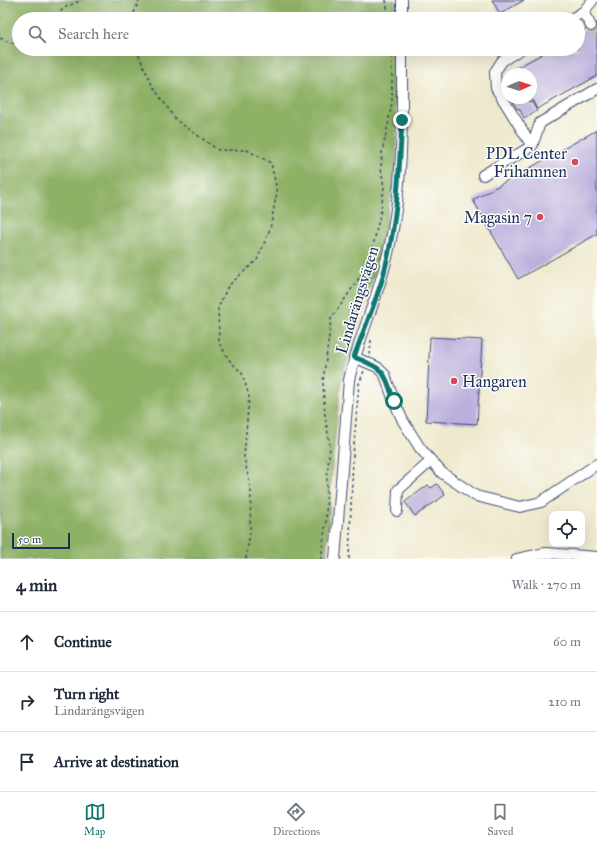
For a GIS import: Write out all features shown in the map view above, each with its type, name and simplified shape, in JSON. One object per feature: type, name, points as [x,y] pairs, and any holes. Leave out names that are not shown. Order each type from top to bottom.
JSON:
[{"type":"street","points":[[402,0],[402,12]]},
{"type":"street","points":[[583,12],[593,0]]},
{"type":"street","points":[[585,16],[591,26]]},
{"type":"street","name":"Lindarängsvägen","points":[[335,559],[349,380],[354,357],[382,281],[395,220],[399,188],[402,120],[402,56]]},
{"type":"street","points":[[509,56],[502,60],[495,72],[496,88],[532,146]]},
{"type":"street","points":[[483,175],[532,146],[540,123],[597,89]]},
{"type":"street","points":[[354,357],[377,367],[385,375],[403,421],[420,448],[442,473],[476,496],[520,507],[542,502],[597,464]]},
{"type":"street","points":[[397,511],[398,490],[431,461]]},
{"type":"street","points":[[517,559],[546,553],[597,557]]},
{"type":"path","points":[[60,12],[66,7],[82,0]]},
{"type":"path","points":[[134,12],[139,0]]},
{"type":"path","points":[[386,0],[389,12]]},
{"type":"path","points":[[0,38],[12,43]]},
{"type":"path","points":[[139,56],[152,84],[176,120],[218,150],[247,150],[271,163],[277,191],[270,229],[257,260],[228,286],[218,308],[219,343],[230,362],[242,373],[249,396],[244,457],[251,490],[250,531],[246,559]]},
{"type":"path","points":[[321,559],[326,521],[327,475],[330,446],[325,416],[323,381],[331,319],[369,264],[381,210],[384,187],[381,168],[382,152],[392,102],[392,56]]},
{"type":"path","name":"Lindarängsvägen","points":[[349,559],[359,384],[367,362]]},
{"type":"green space","points":[[0,0],[395,0],[395,12],[12,12],[12,56],[395,56],[396,163],[380,254],[341,381],[332,466],[326,559],[0,559]]},
{"type":"building","points":[[492,0],[524,0],[503,12],[499,12]]},
{"type":"building","points":[[597,23],[597,76],[537,109],[534,104],[537,104],[537,68],[517,68],[538,56],[585,56],[585,30]]},
{"type":"building","points":[[514,104],[533,104],[537,111],[524,118],[519,108],[517,109]]},
{"type":"building","name":"Magasin 7","points":[[597,130],[597,234],[518,279],[473,200]]},
{"type":"building","name":"Hangaren","points":[[430,337],[482,340],[477,424],[426,421]]},
{"type":"building","points":[[437,484],[445,495],[415,516],[405,502],[428,485],[431,488]]},
{"type":"tunnel","points":[[591,26],[597,35]]},
{"type":"place","name":"PDL Center Frihamnen","points":[[575,162]]},
{"type":"place","name":"Magasin 7","points":[[540,217]]},
{"type":"place","name":"Hangaren","points":[[454,381]]},
{"type":"route","points":[[394,401],[385,375],[377,367],[354,357],[382,281],[389,250],[399,188],[402,120]]}]
